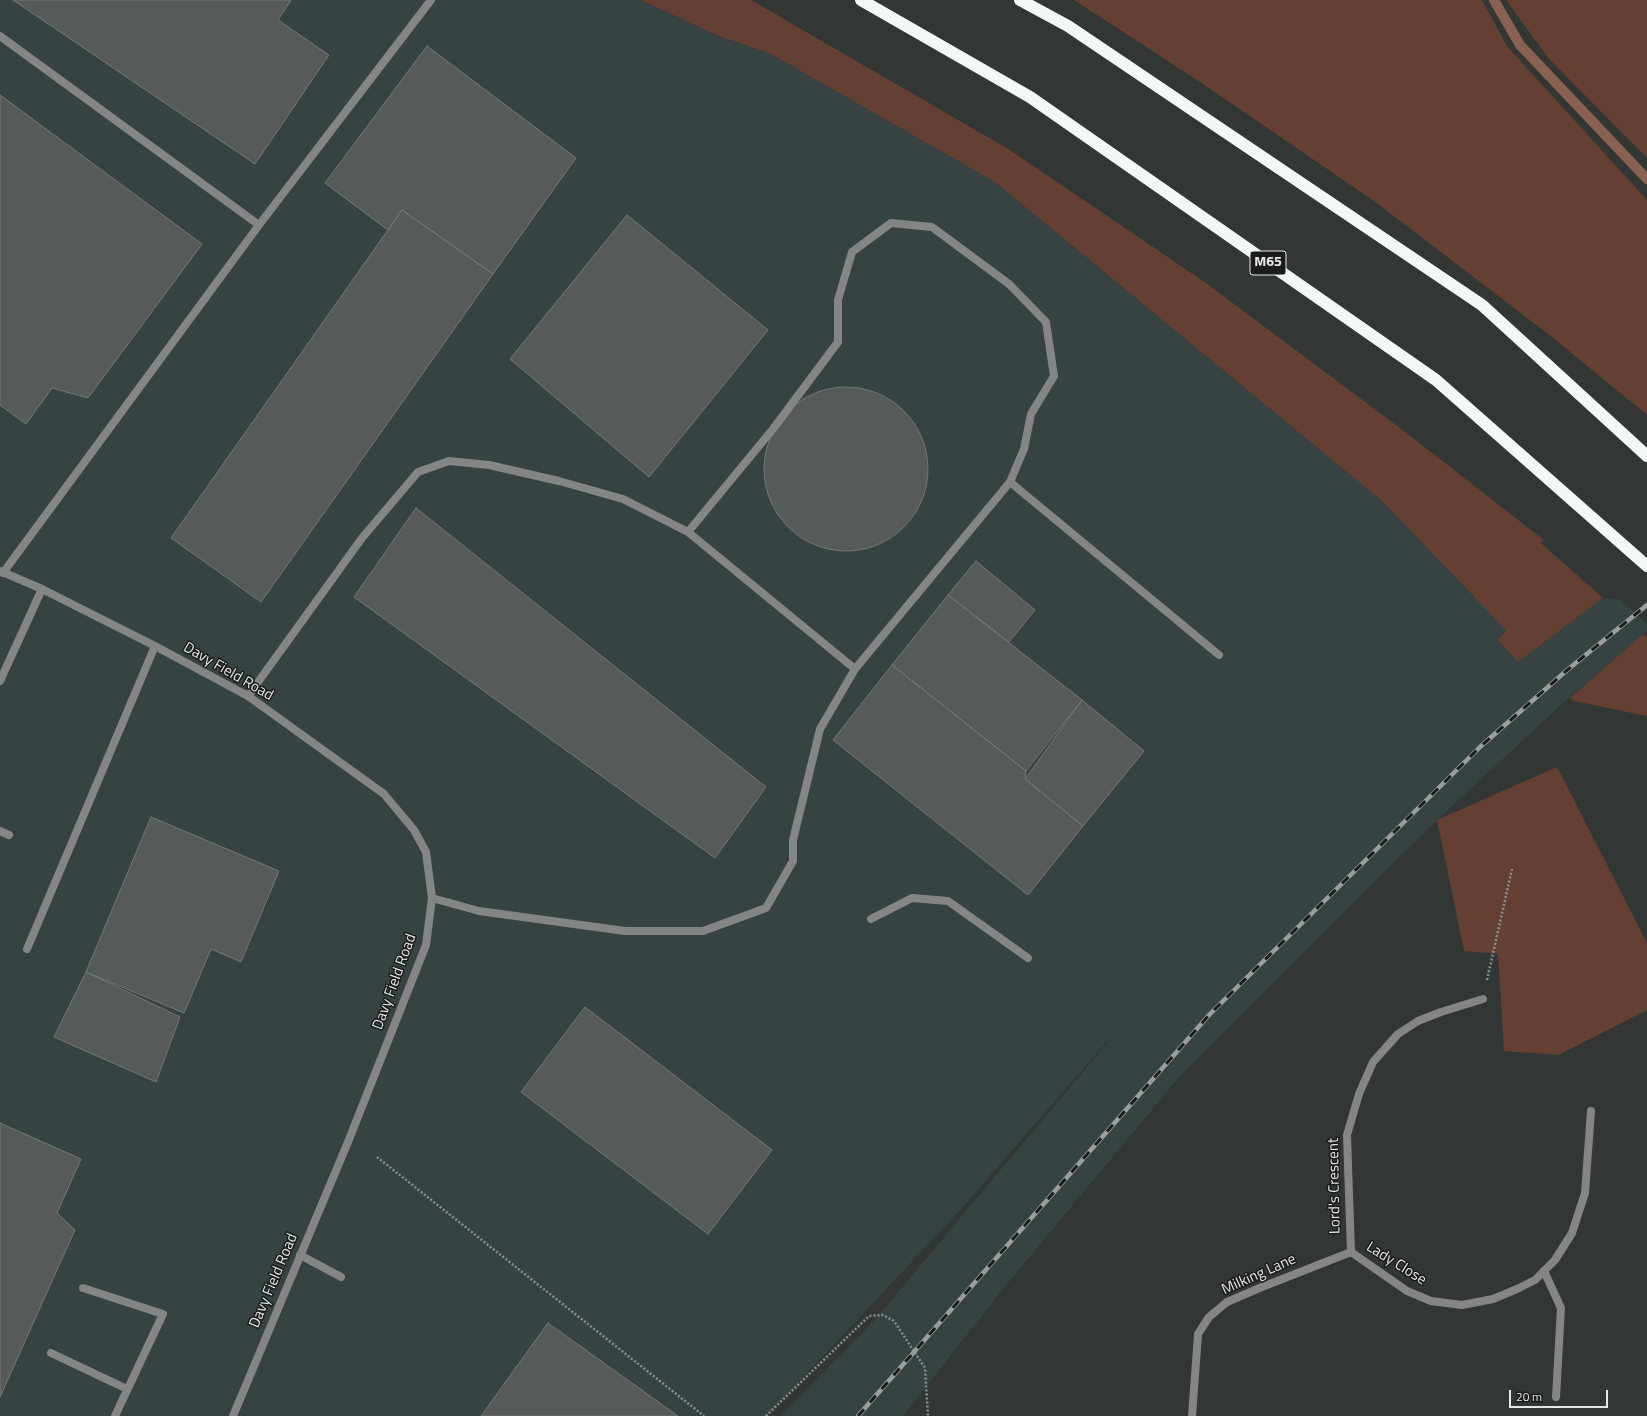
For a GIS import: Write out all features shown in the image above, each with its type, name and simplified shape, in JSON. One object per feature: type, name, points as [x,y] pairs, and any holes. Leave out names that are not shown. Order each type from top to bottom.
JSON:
[{"type":"highway","name":"M65","points":[[861,0],[1030,97],[1436,380],[1647,566]]},
{"type":"highway","points":[[1020,0],[1068,26],[1482,305],[1647,456]]},
{"type":"street","points":[[2,572],[258,225],[431,0]]},
{"type":"street","points":[[0,36],[258,225]]},
{"type":"street","points":[[432,898],[479,911],[625,931],[703,931],[766,908],[793,861],[793,840],[820,729],[855,669],[1010,482],[1024,449],[1031,414],[1054,376],[1046,322],[1009,284],[932,227],[891,223],[852,252],[838,300],[838,342],[773,429],[688,532]]},
{"type":"street","points":[[248,696],[362,538],[418,472],[449,461],[489,465],[559,481],[623,499],[688,532],[855,669]]},
{"type":"street","points":[[1010,482],[1219,655]]},
{"type":"street","name":"Davy Field Road","points":[[2,572],[42,589],[155,646],[248,696],[384,794],[414,830],[426,852],[432,898],[426,945],[348,1142],[233,1416]]},
{"type":"street","points":[[0,681],[42,589]]},
{"type":"street","points":[[27,949],[155,646]]},
{"type":"street","points":[[0,831],[9,835]]},
{"type":"street","points":[[871,918],[912,898],[948,901],[1028,958]]},
{"type":"street","name":"Lord's Crescent","points":[[1351,1252],[1347,1135],[1359,1094],[1373,1062],[1398,1034],[1418,1021],[1483,999]]},
{"type":"street","name":"Lady Close","points":[[1351,1252],[1408,1291],[1431,1301],[1462,1305],[1493,1299],[1535,1280],[1555,1260],[1572,1234],[1585,1193],[1591,1111]]},
{"type":"street","name":"Milking Lane","points":[[1192,1416],[1198,1334],[1208,1317],[1227,1302],[1262,1286],[1351,1252]]},
{"type":"street","points":[[300,1255],[341,1277]]},
{"type":"street","points":[[1544,1271],[1561,1308],[1556,1397]]},
{"type":"street","points":[[83,1288],[163,1314],[114,1416]]},
{"type":"street","points":[[51,1353],[127,1389]]},
{"type":"path","points":[[1483,999],[1512,869]]},
{"type":"path","points":[[376,1157],[704,1416]]},
{"type":"path","points":[[766,1416],[869,1316],[883,1315],[894,1321],[925,1368],[928,1416]]},
{"type":"shaded area","points":[[0,0],[641,0],[716,35],[771,54],[995,182],[1382,501],[1507,630],[1518,662],[1603,598],[1621,600],[1647,624],[1647,631],[1560,706],[1437,820],[1180,1076],[1003,1289],[903,1416],[780,1416],[873,1322],[1133,1012],[952,1219],[767,1416],[0,1416]]},
{"type":"shaded area","points":[[641,0],[751,0],[1010,150],[1206,283],[1404,431],[1544,540],[1541,543],[1603,598],[1518,662],[1498,640],[1506,630],[1382,501],[995,182],[771,54],[716,35]]},
{"type":"shaded area","points":[[1074,0],[1482,0],[1507,46],[1647,200],[1647,415],[1552,337],[1374,201],[1197,80]]},
{"type":"shaded area","points":[[1506,0],[1647,0],[1647,158],[1549,59]]},
{"type":"shaded area","points":[[1643,634],[1647,637],[1647,716],[1574,701],[1570,698]]},
{"type":"shaded area","points":[[1557,767],[1647,943],[1647,1010],[1558,1055],[1504,1051],[1498,954],[1464,951],[1437,820]]},
{"type":"building","points":[[13,0],[291,0],[278,20],[329,55],[255,164]]},
{"type":"building","points":[[427,46],[576,158],[493,274],[402,210],[388,230],[325,183]]},
{"type":"building","points":[[0,95],[202,244],[88,398],[52,388],[26,424],[0,405]]},
{"type":"building","points":[[402,210],[493,274],[261,602],[171,538]]},
{"type":"building","points":[[627,215],[768,330],[649,477],[510,359]]},
{"type":"building","points":[[846,387],[870,391],[885,397],[904,411],[918,430],[924,445],[928,469],[924,493],[918,508],[904,527],[885,541],[870,547],[846,551],[822,547],[807,541],[788,527],[774,508],[768,493],[764,469],[768,445],[774,430],[788,411],[807,397],[822,391]]},
{"type":"building","points":[[416,508],[766,787],[715,858],[354,597]]},
{"type":"building","points":[[976,561],[1035,610],[1009,642],[948,595]]},
{"type":"building","points":[[948,595],[1082,700],[1026,771],[892,665]]},
{"type":"building","points":[[892,665],[1026,771],[1025,779],[1083,826],[1028,895],[833,740]]},
{"type":"building","points":[[1082,700],[1144,751],[1083,826],[1025,779]]},
{"type":"building","points":[[151,817],[279,871],[241,962],[211,949],[184,1013],[86,972]]},
{"type":"building","points":[[86,972],[180,1017],[156,1082],[54,1037]]},
{"type":"building","points":[[585,1007],[772,1150],[708,1234],[521,1092]]},
{"type":"building","points":[[0,1123],[81,1159],[57,1213],[75,1230],[0,1397]]},
{"type":"building","points":[[548,1323],[678,1416],[481,1416]]},
{"type":"waterway","points":[[1494,0],[1520,45],[1647,179]]},
{"type":"railway","points":[[858,1416],[1209,1015],[1480,747],[1566,671],[1647,605]]}]
